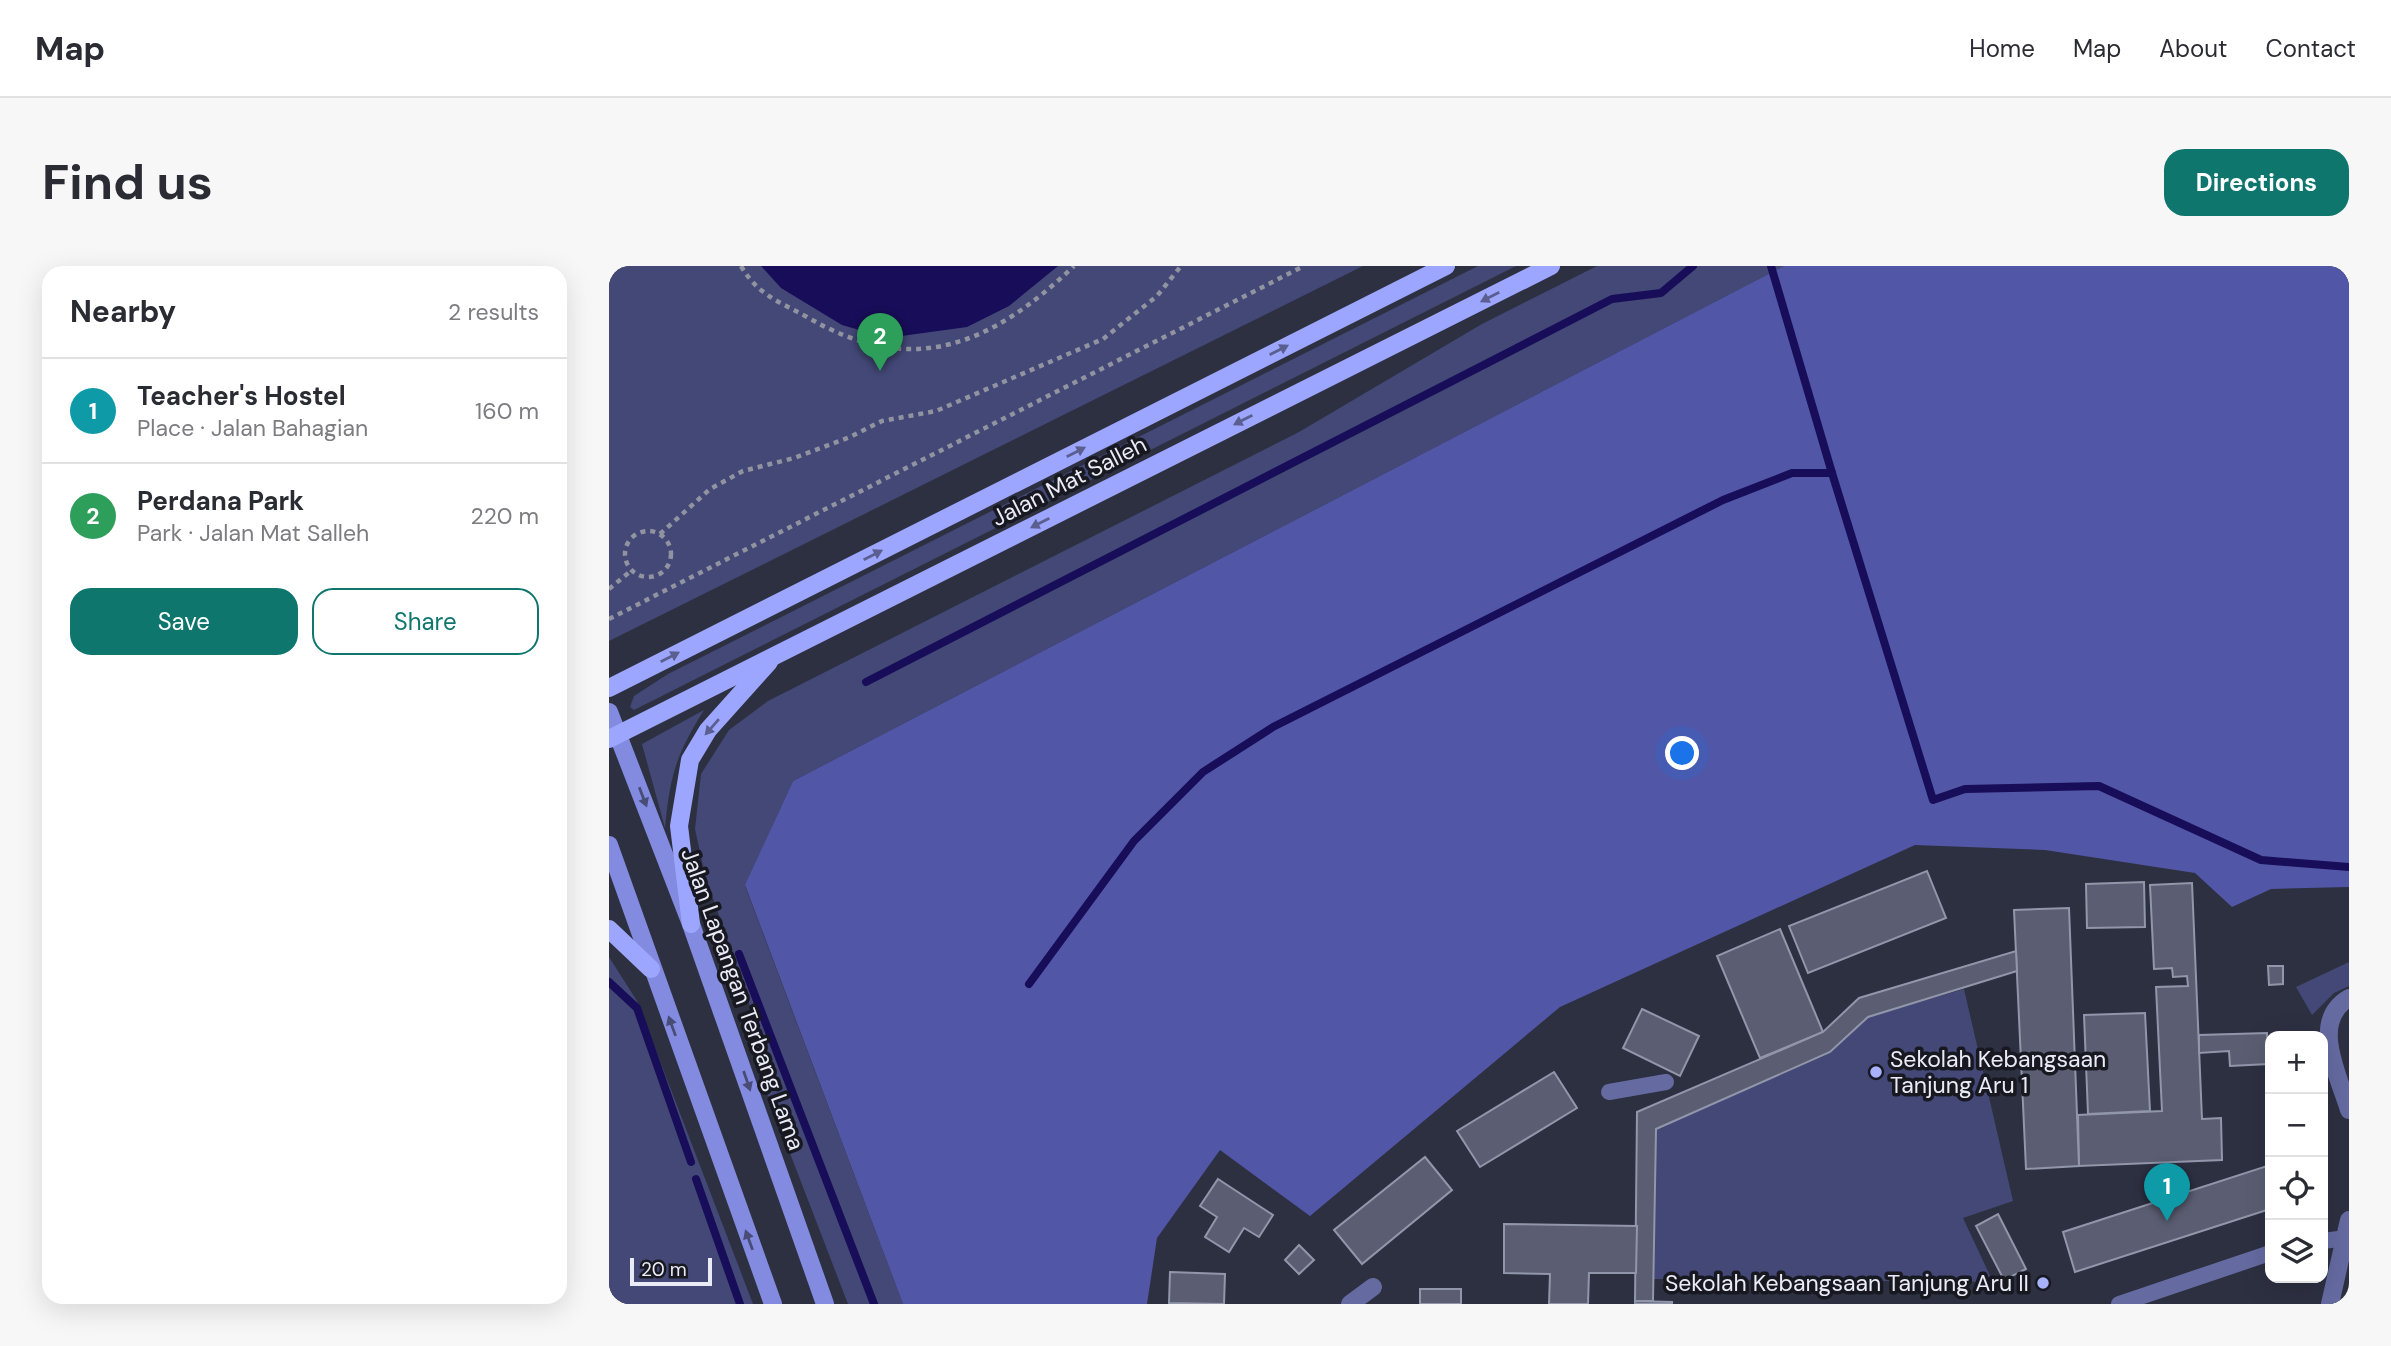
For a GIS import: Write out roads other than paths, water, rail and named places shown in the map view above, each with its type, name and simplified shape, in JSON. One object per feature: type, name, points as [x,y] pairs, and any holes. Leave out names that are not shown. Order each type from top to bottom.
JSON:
[{"type":"main road","name":"Jalan Mat Salleh","points":[[609,688],[1446,266]]},
{"type":"main road","name":"Jalan Mat Salleh","points":[[614,736],[1551,266]]},
{"type":"main road","points":[[691,924],[680,827],[690,760],[708,730],[773,657]]},
{"type":"main road","name":"Jalan Lapangan Terbang Lama","points":[[609,712],[614,736],[691,924],[825,1304]]},
{"type":"main road","points":[[609,845],[651,969],[773,1304]]},
{"type":"main road","points":[[609,929],[651,969]]},
{"type":"street","points":[[2349,998],[2340,1003],[2329,1020],[2328,1037],[2349,1110]]},
{"type":"street","points":[[2330,1304],[2347,1229]]},
{"type":"street","points":[[1350,1304],[1373,1286]]},
{"type":"lane","points":[[1609,1092],[1666,1082]]},
{"type":"lane","points":[[2328,1238],[2347,1229]]},
{"type":"lane","points":[[2119,1304],[2265,1255]]},
{"type":"waterway","points":[[866,682],[1612,299],[1661,293],[1693,266]]},
{"type":"waterway","points":[[1771,266],[1832,473]]},
{"type":"waterway","points":[[1029,984],[1134,841],[1203,772],[1273,727],[1723,500],[1792,473],[1832,473],[1933,800],[1965,789],[2099,786],[2261,860],[2349,867]]},
{"type":"waterway","points":[[739,954],[874,1304]]},
{"type":"waterway","points":[[609,982],[637,1008],[691,1162]]},
{"type":"waterway","points":[[696,1179],[740,1304]]},
{"type":"place","name":"Perdana Park","points":[[880,371]]},
{"type":"place","name":"Sekolah Kebangsaan Tanjung Aru 1","points":[[1876,1072]]},
{"type":"place","name":"Teacher's Hostel","points":[[2167,1221]]},
{"type":"place","name":"Sekolah Kebangsaan Tanjung Aru II","points":[[2043,1283]]}]
